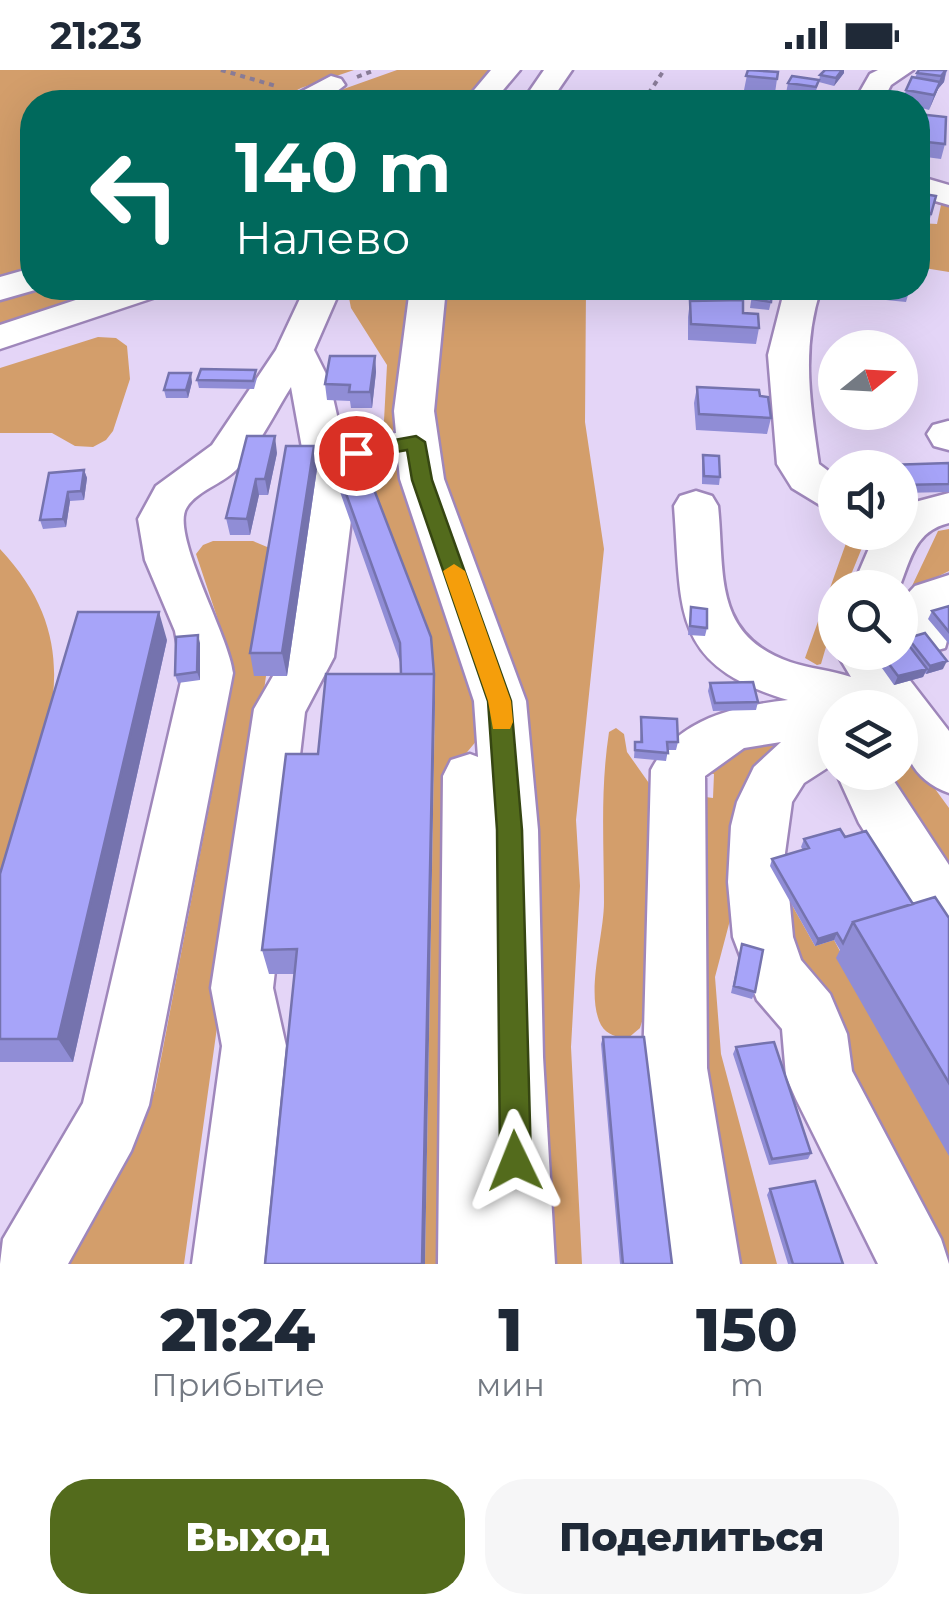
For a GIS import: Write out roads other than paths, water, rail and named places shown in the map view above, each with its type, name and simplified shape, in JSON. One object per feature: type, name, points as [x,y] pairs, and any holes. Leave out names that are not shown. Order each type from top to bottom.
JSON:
[{"type":"street","points":[[488,90],[506,70]]},
{"type":"street","points":[[323,90],[331,85]]},
{"type":"street","points":[[0,338],[111,300]]},
{"type":"street","points":[[28,1264],[107,1128],[116,1105],[208,673],[205,642],[162,544],[160,515],[167,501],[215,469],[295,350],[318,300]]},
{"type":"street","points":[[426,300],[416,371],[416,442],[422,480],[500,701],[510,830],[519,1264]]},
{"type":"street","points":[[798,300],[784,363],[798,464],[818,485]]},
{"type":"street","points":[[228,1264],[254,1046],[242,988],[280,708],[300,680],[309,656],[330,512],[326,459],[310,380],[295,350]]},
{"type":"street","points":[[326,459],[416,442]]},
{"type":"street","points":[[696,506],[706,613],[725,646],[768,676],[827,690]]},
{"type":"street","points":[[918,516],[949,508]]},
{"type":"street","points":[[928,635],[916,620],[919,608],[930,597],[949,592]]},
{"type":"street","points":[[704,1264],[675,1068],[678,770],[694,748],[722,733],[818,703]]},
{"type":"street","points":[[818,727],[772,784],[762,812],[758,846],[762,930],[779,980],[796,996],[811,1023],[821,1052],[819,1076],[916,1264]]},
{"type":"street","points":[[918,748],[949,771]]},
{"type":"street","points":[[470,776],[474,1264]]},
{"type":"street","points":[[869,790],[949,914]]}]
